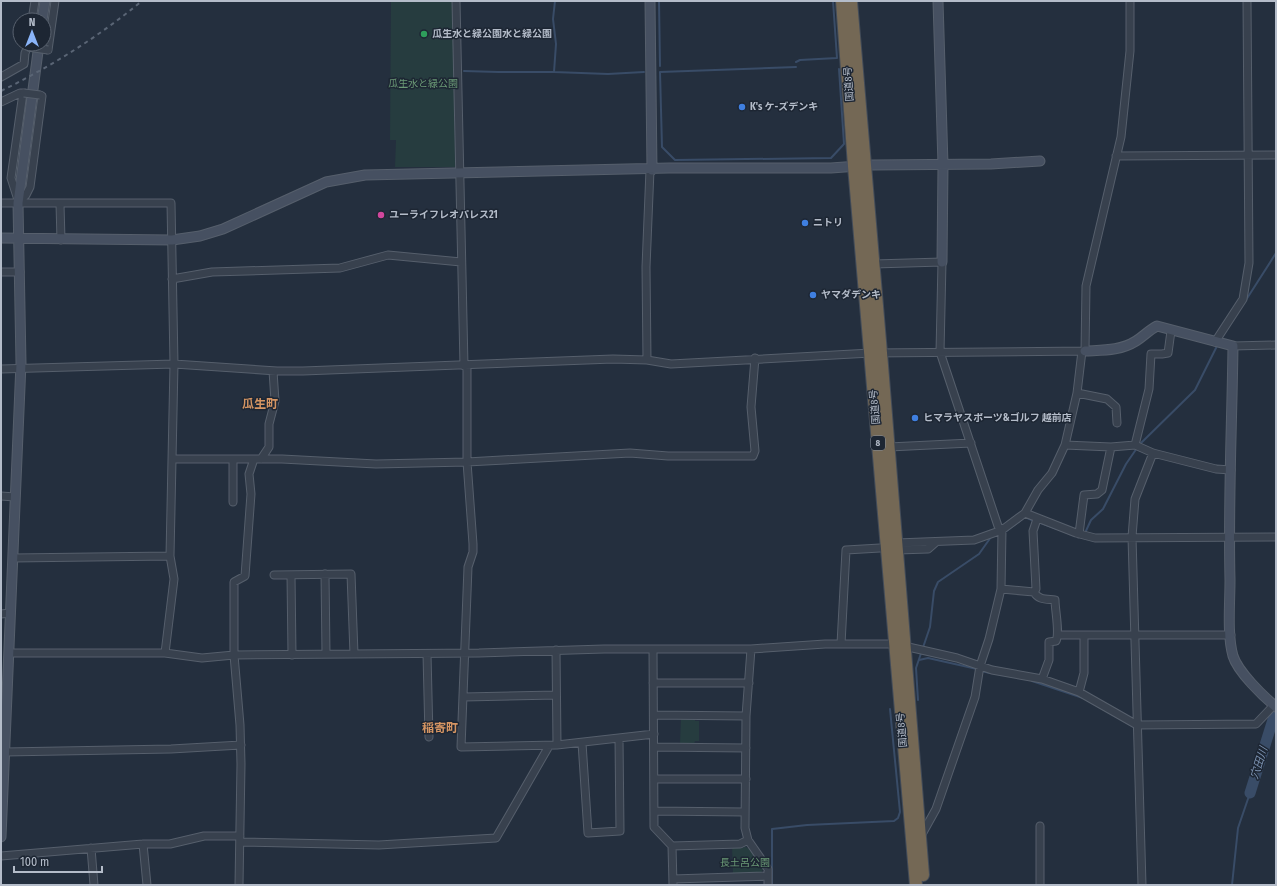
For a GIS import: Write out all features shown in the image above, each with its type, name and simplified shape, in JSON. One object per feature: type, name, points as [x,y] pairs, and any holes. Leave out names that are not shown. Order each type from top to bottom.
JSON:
[{"type":"highway","name":"国道8号","points":[[842,1],[860,166],[876,353],[900,644],[916,885]]},
{"type":"highway","name":"国道8号","points":[[851,1],[860,166],[874,264],[876,353],[889,447],[900,547],[900,644],[921,836],[924,885]]},
{"type":"street","points":[[33,12],[35,1]]},
{"type":"street","points":[[43,12],[45,1]]},
{"type":"street","points":[[52,22],[55,1]]},
{"type":"street","points":[[456,1],[458,174],[467,462],[473,552],[468,567],[466,653],[461,747],[557,746],[654,734]]},
{"type":"street","points":[[647,360],[646,267],[651,170],[650,1]]},
{"type":"street","points":[[921,836],[936,810],[975,697],[980,666],[989,639],[1001,589],[1002,530],[998,526],[940,352],[943,165],[938,1]]},
{"type":"street","points":[[900,547],[974,540],[1002,530],[1025,513],[1038,490],[1052,473],[1065,445],[1077,393],[1084,351],[1086,286],[1121,137],[1127,68],[1130,51],[1130,1]]},
{"type":"street","points":[[1215,342],[1243,299],[1249,263],[1247,1]]},
{"type":"street","points":[[1,77],[24,64],[26,52]]},
{"type":"street","points":[[1,837],[5,666],[9,653],[6,614],[13,558],[20,369],[21,314],[18,202],[38,52]]},
{"type":"street","points":[[18,202],[11,178],[24,93]]},
{"type":"street","points":[[1,102],[24,93],[42,96],[30,187],[26,195],[18,202]]},
{"type":"street","points":[[1116,156],[1276,155]]},
{"type":"street","points":[[1,238],[61,240],[172,240],[202,236],[223,229],[315,187],[337,179],[365,175],[736,168],[831,168],[1040,162]]},
{"type":"street","points":[[1,203],[171,203],[174,364],[170,556],[174,579],[165,653]]},
{"type":"street","points":[[60,204],[61,240]]},
{"type":"street","points":[[172,279],[212,272],[340,268],[388,255],[461,262]]},
{"type":"street","points":[[874,264],[942,262]]},
{"type":"street","points":[[1,272],[20,272]]},
{"type":"street","points":[[1,369],[174,364],[273,371],[465,366],[613,359],[647,360],[671,364],[755,358],[876,353],[1084,351],[1119,349],[1137,340],[1157,326],[1171,331],[1233,346],[1276,345]]},
{"type":"street","points":[[1135,445],[1149,389],[1151,354],[1162,354],[1168,352],[1171,331]]},
{"type":"street","points":[[9,653],[165,653],[202,658],[234,655],[427,654],[556,650],[751,649],[841,644],[900,644],[992,670],[1042,679],[1079,692],[1137,725],[1256,724],[1275,706],[1240,668],[1233,656],[1230,635],[1229,538],[1233,346]]},
{"type":"street","points":[[173,459],[258,459],[376,464],[467,462],[630,453],[668,456],[753,456],[755,451],[751,407],[755,358]]},
{"type":"street","points":[[239,885],[241,745],[234,655],[234,582],[246,576],[251,494],[249,474],[258,459],[269,447],[269,424],[275,401],[273,371]]},
{"type":"street","points":[[1077,393],[1107,399],[1116,407],[1117,422]]},
{"type":"street","points":[[889,447],[971,443]]},
{"type":"street","points":[[1065,445],[1111,447],[1135,445],[1153,453],[1216,469],[1231,470]]},
{"type":"street","points":[[1079,534],[1084,495],[1097,494],[1102,490],[1111,447]]},
{"type":"street","points":[[1142,885],[1132,537],[1135,499],[1153,453]]},
{"type":"street","points":[[233,459],[233,502]]},
{"type":"street","points":[[1,496],[15,497]]},
{"type":"street","points":[[1025,513],[1037,519],[1094,538],[1276,537]]},
{"type":"street","points":[[1034,592],[1036,589],[1033,531],[1037,519]]},
{"type":"street","points":[[841,644],[846,550],[880,548]]},
{"type":"street","points":[[13,558],[170,556]]},
{"type":"street","points":[[325,574],[326,654]]},
{"type":"street","points":[[274,575],[351,574],[354,654]]},
{"type":"street","points":[[290,575],[292,655]]},
{"type":"street","points":[[1001,589],[1034,592],[1040,598],[1055,600],[1058,635],[1056,641],[1049,642],[1049,660],[1042,679]]},
{"type":"street","points":[[1058,635],[1230,635]]},
{"type":"street","points":[[1079,692],[1084,673],[1084,635]]},
{"type":"street","points":[[653,649],[654,827],[672,846],[673,882],[768,876]]},
{"type":"street","points":[[751,649],[746,716],[745,828],[748,840],[768,869],[768,885]]},
{"type":"street","points":[[556,650],[557,746]]},
{"type":"street","points":[[427,654],[429,737]]},
{"type":"street","points":[[653,682],[748,683]]},
{"type":"street","points":[[464,697],[556,695]]},
{"type":"street","points":[[654,715],[746,716]]},
{"type":"street","points":[[582,743],[588,832],[620,831],[619,738]]},
{"type":"street","points":[[4,752],[171,749],[241,745]]},
{"type":"street","points":[[1,856],[143,844],[174,843],[204,836],[379,845],[496,838],[549,746]]},
{"type":"street","points":[[654,747],[746,748]]},
{"type":"street","points":[[654,779],[746,780]]},
{"type":"street","points":[[654,811],[745,812]]},
{"type":"street","points":[[1040,826],[1040,885]]},
{"type":"street","points":[[672,846],[740,844],[748,840]]},
{"type":"street","points":[[143,844],[147,885]]},
{"type":"street","points":[[91,848],[94,885]]},
{"type":"green space","name":"瓜生水と緑公園","points":[[391,1],[454,1],[455,167],[395,167],[396,140],[390,140]]},
{"type":"green space","points":[[681,718],[695,718],[695,721],[699,721],[699,741],[695,741],[694,744],[680,744]]},
{"type":"green space","name":"長土呂公園","points":[[732,846],[744,848],[744,846],[749,849],[763,869],[761,873],[733,874]]},
{"type":"waterway","points":[[464,71],[554,72],[556,44],[553,19],[555,1]]},
{"type":"waterway","points":[[659,1],[660,66]]},
{"type":"waterway","points":[[796,62],[800,60],[837,58],[833,1]]},
{"type":"waterway","points":[[796,67],[660,72],[662,147],[675,160],[831,158],[844,144],[839,69]]},
{"type":"waterway","points":[[554,72],[608,74],[644,72]]},
{"type":"waterway","points":[[1246,300],[1276,253]]},
{"type":"waterway","points":[[1139,445],[1195,390],[1218,344]]},
{"type":"waterway","points":[[1085,533],[1091,520],[1103,509],[1126,464],[1137,448]]},
{"type":"waterway","points":[[1005,532],[1025,517],[1034,521]]},
{"type":"waterway","points":[[1038,522],[1057,529]]},
{"type":"waterway","points":[[918,700],[916,668],[930,627],[934,591],[938,582],[979,554],[991,537]]},
{"type":"waterway","points":[[919,660],[928,658],[977,669]]},
{"type":"waterway","points":[[981,671],[990,673]]},
{"type":"waterway","points":[[1032,681],[1083,698]]},
{"type":"waterway","points":[[772,885],[772,829],[807,825],[894,821],[898,818],[900,812],[890,709]]},
{"type":"waterway","name":"穴田川","points":[[1250,793],[1276,710]]},
{"type":"waterway","points":[[1232,885],[1238,828],[1250,793]]},
{"type":"railway","points":[[1,91],[74,50],[109,27],[142,1]]},
{"type":"place","name":"瓜生水と緑公園水と緑公園","points":[[424,34]]},
{"type":"place","name":"K's ケ-ズデンキ","points":[[742,107]]},
{"type":"place","name":"ユーライフレオパレス21","points":[[381,215]]},
{"type":"place","name":"ニトリ","points":[[805,223]]},
{"type":"place","name":"ヤマダデンキ","points":[[813,295]]},
{"type":"place","name":"ヒマラヤスポーツ&ゴルフ 越前店","points":[[915,418]]},
{"type":"district","name":"瓜生町","points":[[260,404]]},
{"type":"district","name":"稲寄町","points":[[440,728]]}]
